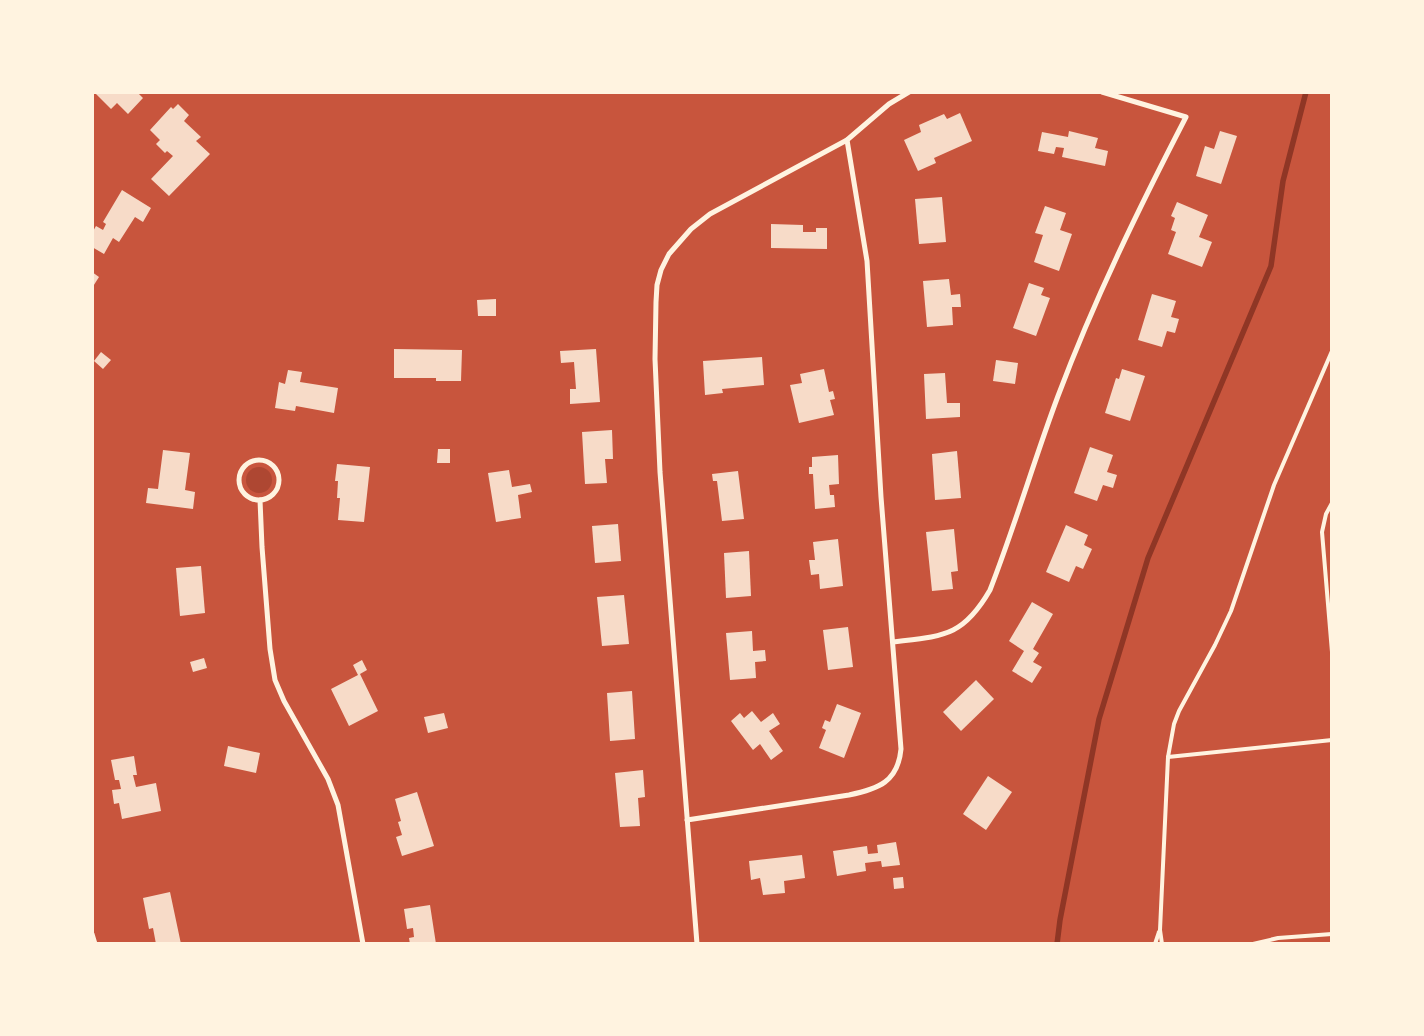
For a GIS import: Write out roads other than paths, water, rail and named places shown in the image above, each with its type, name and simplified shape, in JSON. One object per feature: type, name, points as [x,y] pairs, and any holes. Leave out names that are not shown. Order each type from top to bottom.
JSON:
[{"type":"street","points":[[697,944],[660,472],[655,359],[657,285],[660,270],[669,254],[685,235],[710,214],[847,140],[889,104],[909,92]]},
{"type":"street","points":[[892,642],[935,637],[956,630],[974,614],[990,590],[1058,396],[1088,322],[1143,200],[1186,117],[1102,92]]},
{"type":"street","points":[[688,820],[860,793],[880,786],[892,777],[897,768],[901,749],[881,497],[867,261],[847,140]]},
{"type":"street","points":[[261,460],[267,461],[276,469],[279,480],[275,491],[266,499],[260,500],[254,500],[244,494],[239,482],[239,476],[244,466],[249,462],[261,460]]},
{"type":"street","points":[[260,500],[272,667],[275,680],[284,700],[328,779],[338,805],[363,944]]},
{"type":"street","points":[[92,934],[95,944]]},
{"type":"lane","points":[[1162,944],[1160,930],[1168,757],[1179,711],[1216,644],[1231,611],[1274,485],[1332,351]]},
{"type":"lane","points":[[1332,503],[1326,514],[1322,532],[1332,652]]},
{"type":"lane","points":[[1168,757],[1332,740]]},
{"type":"lane","points":[[1155,944],[1160,930]]},
{"type":"lane","points":[[1254,944],[1278,938],[1332,934]]},
{"type":"waterway","points":[[1057,944],[1099,719],[1148,558],[1271,266],[1283,181],[1306,92]]}]
